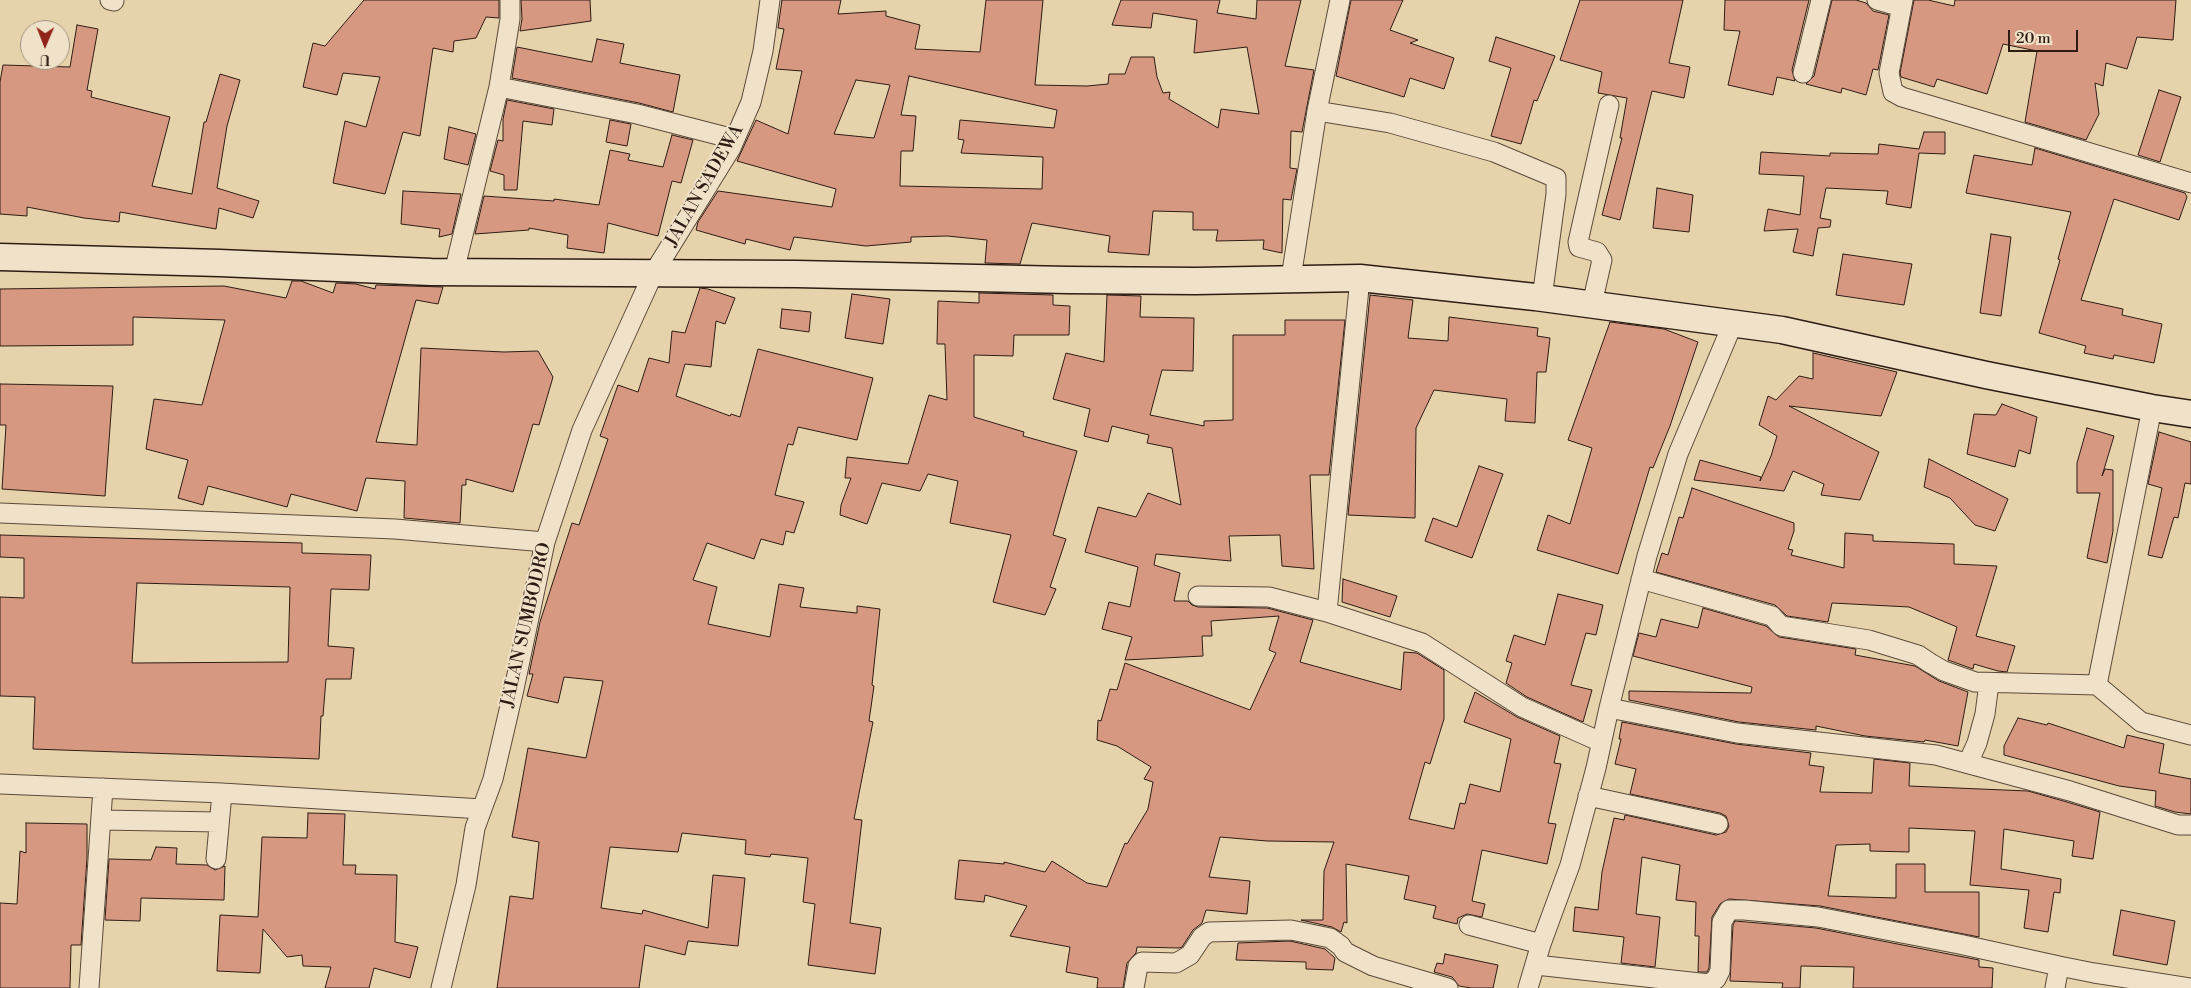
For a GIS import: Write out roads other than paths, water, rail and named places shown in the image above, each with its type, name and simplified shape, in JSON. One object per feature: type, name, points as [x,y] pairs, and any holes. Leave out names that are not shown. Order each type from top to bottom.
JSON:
[{"type":"main road","points":[[0,257],[454,272],[659,265],[874,275],[1067,280],[1196,281],[1360,278],[1592,304],[1782,330],[2152,408],[2191,414]]},
{"type":"street","points":[[454,272],[499,86],[510,18],[510,0]]},
{"type":"street","name":"JALAN SADEWA","points":[[659,265],[734,139],[750,102],[763,51],[770,0]]},
{"type":"street","points":[[1291,278],[1317,111],[1340,0]]},
{"type":"street","points":[[1803,72],[1821,0]]},
{"type":"street","points":[[1877,0],[1902,3],[1889,73],[1893,92],[1902,98],[2191,183]]},
{"type":"street","points":[[499,86],[636,114],[734,139]]},
{"type":"street","points":[[1592,304],[1602,260],[1597,252],[1580,247],[1578,242],[1609,105]]},
{"type":"street","points":[[1317,111],[1400,126],[1494,152],[1556,178],[1556,194],[1542,298]]},
{"type":"street","name":"JALAN SUMBODRO","points":[[441,988],[466,885],[475,828],[493,779],[545,542],[582,430],[659,265]]},
{"type":"street","points":[[1327,612],[1360,278]]},
{"type":"street","points":[[1528,988],[1541,944],[1570,865],[1641,579],[1678,454],[1733,324]]},
{"type":"street","points":[[2097,685],[2152,408]]},
{"type":"street","points":[[0,513],[396,529],[545,542]]},
{"type":"street","points":[[1641,579],[1772,616],[1781,626],[1869,640],[1918,655],[1944,671],[1975,682],[2097,685],[2141,722],[2191,735]]},
{"type":"street","points":[[1198,596],[1269,597],[1327,612],[1422,643],[1522,707],[1601,742]]},
{"type":"street","points":[[1968,763],[1977,743],[1985,714],[1989,683]]},
{"type":"street","points":[[1609,708],[1737,732],[1936,755],[2070,791],[2178,826],[2191,825]]},
{"type":"street","points":[[0,784],[222,793],[482,809]]},
{"type":"street","points":[[89,988],[103,788]]},
{"type":"street","points":[[216,859],[222,793]]},
{"type":"street","points":[[1588,796],[1718,824]]},
{"type":"street","points":[[101,820],[219,822]]},
{"type":"street","points":[[1536,964],[1709,984],[1716,979],[1720,971],[1722,922],[1729,910],[1744,910],[1818,917],[1959,944],[2094,973],[2191,988]]},
{"type":"street","points":[[1469,925],[1541,944]]},
{"type":"street","points":[[1134,988],[1138,966],[1142,962],[1176,962],[1190,955],[1202,937],[1209,932],[1291,930],[1330,938],[1341,946],[1345,952],[1373,966],[1448,988]]},
{"type":"street","points":[[2055,988],[2059,966]]}]
